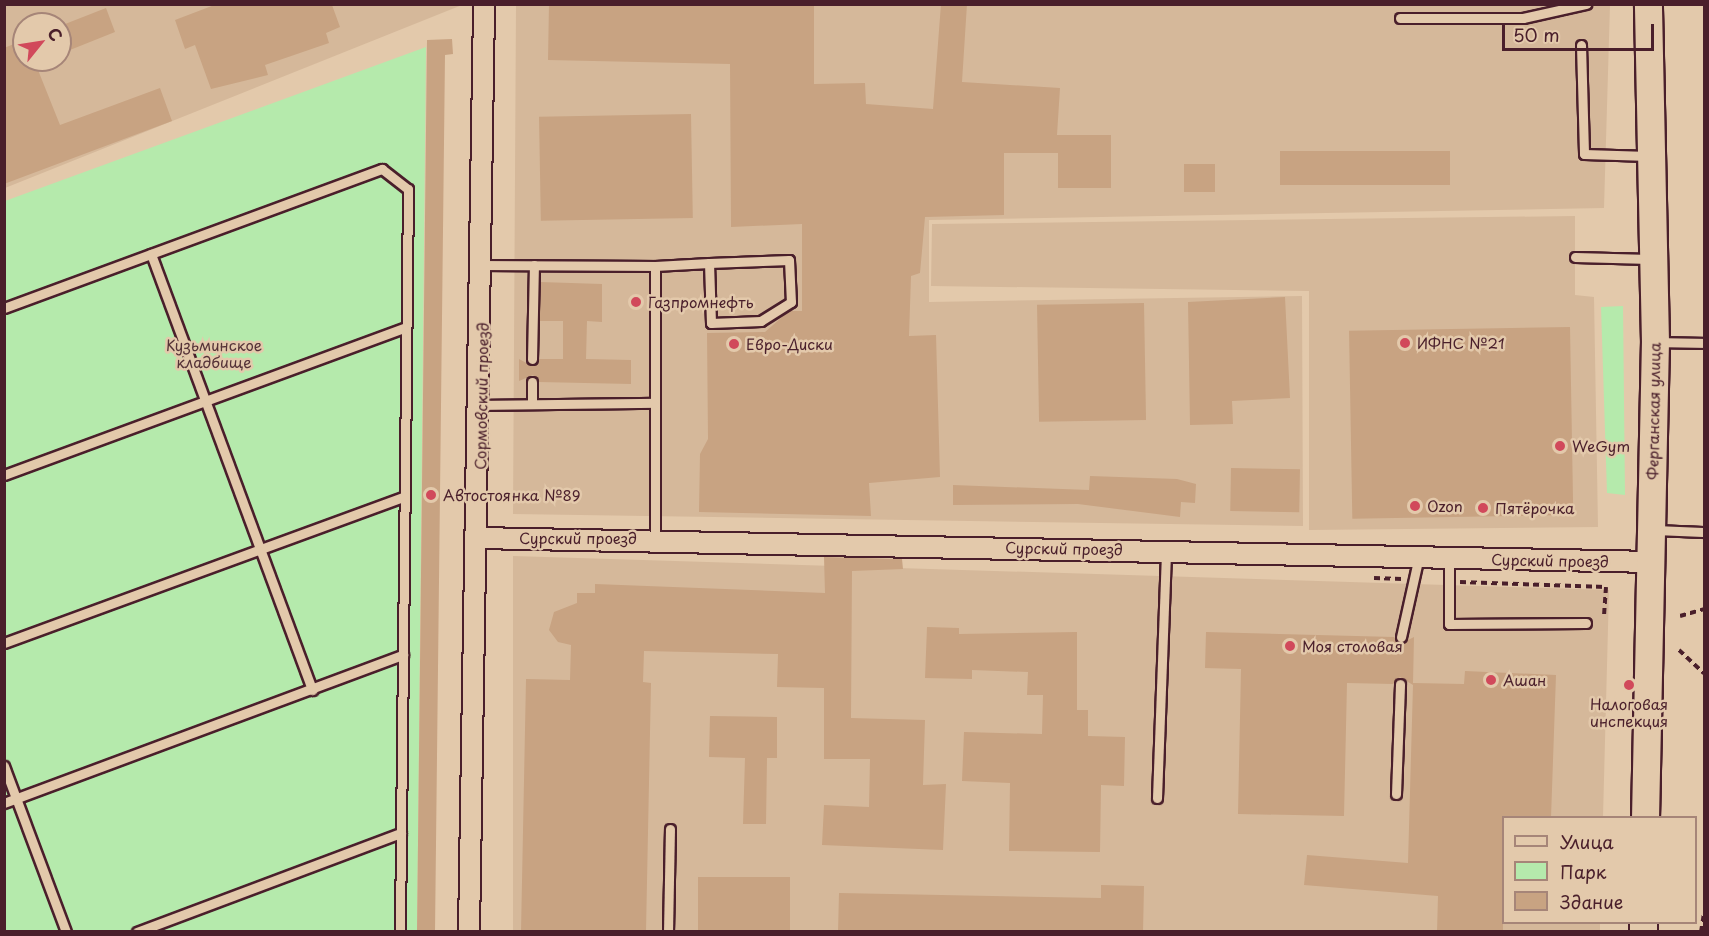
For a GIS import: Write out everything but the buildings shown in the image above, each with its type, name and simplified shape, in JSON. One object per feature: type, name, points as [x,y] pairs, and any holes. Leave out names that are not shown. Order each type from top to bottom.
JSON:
[{"type":"street","name":"Сормовский проезд","points":[[469,932],[483,265],[484,4]]},
{"type":"street","name":"Ферганская улица","points":[[1645,816],[1655,342],[1648,4]]},
{"type":"street","name":"Сурский проезд","points":[[477,538],[655,539],[1651,562]]},
{"type":"lane","points":[[1400,18],[1523,18],[1586,4]]},
{"type":"lane","points":[[1581,45],[1584,154],[1651,156]]},
{"type":"lane","points":[[4,308],[382,169],[408,189],[400,932]]},
{"type":"lane","points":[[151,254],[312,690]]},
{"type":"lane","points":[[1575,257],[1653,259]]},
{"type":"lane","points":[[483,265],[656,266],[709,263],[789,260],[791,302],[760,321],[711,323],[709,263]]},
{"type":"lane","points":[[532,359],[534,265]]},
{"type":"lane","points":[[655,539],[656,266]]},
{"type":"lane","points":[[4,475],[406,327]]},
{"type":"lane","points":[[1655,342],[1704,343]]},
{"type":"lane","points":[[532,382],[532,404]]},
{"type":"lane","points":[[480,405],[655,403]]},
{"type":"lane","points":[[4,643],[405,496]]},
{"type":"lane","points":[[1651,530],[1704,532]]},
{"type":"lane","points":[[1157,798],[1167,551]]},
{"type":"lane","points":[[1401,637],[1419,556]]},
{"type":"lane","points":[[1449,557],[1449,624],[1586,623]]},
{"type":"lane","points":[[4,803],[403,655]]},
{"type":"lane","points":[[1395,794],[1400,684]]},
{"type":"lane","points":[[4,766],[66,932]]},
{"type":"lane","points":[[668,932],[670,829]]},
{"type":"lane","points":[[137,932],[401,833]]},
{"type":"path","points":[[1680,616],[1704,609]]},
{"type":"path","points":[[1679,650],[1704,673]]},
{"type":"path","points":[[1701,932],[1704,912]]},
{"type":"shaded area","points":[[5,5],[462,5],[5,188]]},
{"type":"shaded area","points":[[516,5],[1610,5],[1604,208],[929,220],[929,302],[1302,296],[1303,526],[513,514]]},
{"type":"shaded area","points":[[1575,216],[1575,295],[1594,297],[1598,527],[1309,530],[1309,291],[931,286],[932,224]]},
{"type":"shaded area","points":[[513,556],[1609,590],[1603,816],[1502,816],[1502,924],[1600,924],[1600,931],[513,932]]},
{"type":"green space","name":"Кузьминское кладбище","points":[[426,47],[417,931],[5,932],[5,201]]},
{"type":"green space","points":[[1623,306],[1625,495],[1607,493],[1601,307]]},
{"type":"place","name":"Газпромнефть","points":[[636,302]]},
{"type":"place","name":"ИФНС №21","points":[[1405,343]]},
{"type":"place","name":"Евро-Диски","points":[[734,344]]},
{"type":"place","name":"WeGym","points":[[1560,446]]},
{"type":"place","name":"Автостоянка №89","points":[[431,495]]},
{"type":"place","name":"Ozon","points":[[1415,506]]},
{"type":"place","name":"Пятёрочка","points":[[1483,508]]},
{"type":"place","name":"Моя столовая","points":[[1290,646]]},
{"type":"place","name":"Ашан","points":[[1491,680]]},
{"type":"place","name":"Налоговая инспекция","points":[[1629,685]]}]
